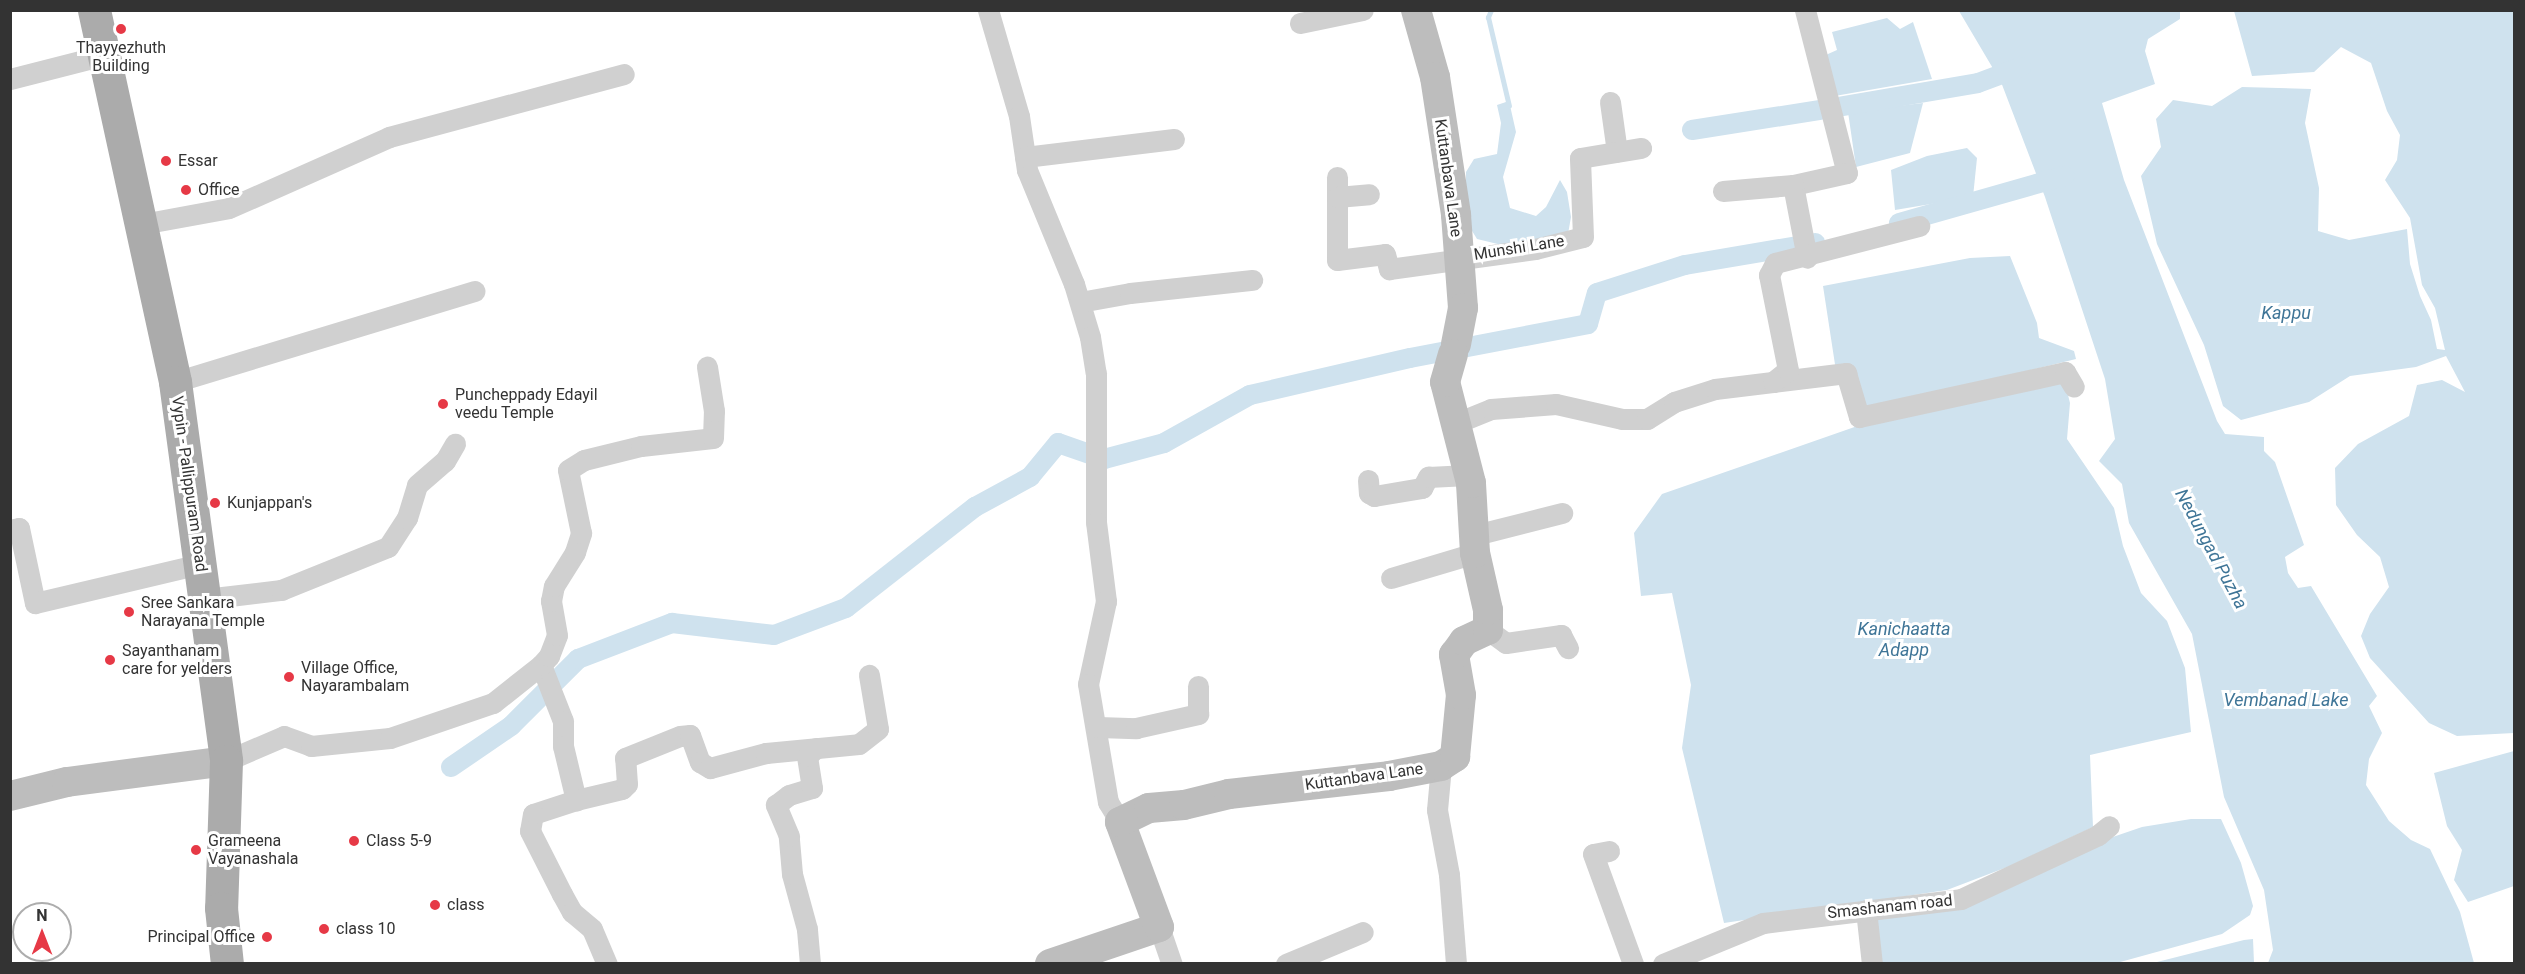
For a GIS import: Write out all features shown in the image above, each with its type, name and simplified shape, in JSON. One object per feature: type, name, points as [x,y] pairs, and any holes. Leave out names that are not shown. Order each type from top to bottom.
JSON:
[{"type":"main road","name":"Vypin - Pallippuram Road","points":[[94,10],[175,382],[226,761],[221,908],[227,963]]},
{"type":"street","points":[[988,10],[1018,116],[1025,157],[1080,302],[1096,373],[1096,522],[1106,601],[1088,684],[1098,727],[1108,802],[1120,822],[1172,963]]},
{"type":"street","points":[[1300,23],[1363,10]]},
{"type":"street","name":"Kuttanbava Lane","points":[[1120,822],[1149,808],[1184,806],[1229,794],[1441,766],[1455,757],[1461,695],[1454,656],[1464,641],[1488,630],[1488,610],[1475,544],[1468,475],[1445,382],[1455,349],[1463,308],[1456,215],[1435,77],[1416,10]]},
{"type":"street","points":[[1723,191],[1794,184],[1847,173],[1806,10]]},
{"type":"street","points":[[10,78],[104,55]]},
{"type":"street","points":[[142,224],[229,208],[389,137],[624,74]]},
{"type":"street","points":[[1610,102],[1617,152]]},
{"type":"street","points":[[1025,157],[1174,139]]},
{"type":"street","name":"Munshi Lane","points":[[1458,258],[1535,249],[1582,237],[1580,158],[1641,148]]},
{"type":"street","points":[[1794,184],[1807,258]]},
{"type":"street","points":[[1369,194],[1337,187],[1337,260],[1385,254],[1389,269],[1458,258]]},
{"type":"street","points":[[1773,382],[1788,370],[1769,275],[1776,263],[1807,258],[1919,226]]},
{"type":"street","points":[[1080,302],[1130,293],[1252,280]]},
{"type":"street","points":[[175,382],[475,291]]},
{"type":"street","points":[[10,796],[79,780],[226,761],[284,736],[311,746],[400,735],[493,704],[542,671],[557,635],[551,601],[554,585],[575,552],[581,533],[568,470],[584,460],[641,446],[713,438],[714,411],[707,368]]},
{"type":"street","points":[[1454,424],[1491,409],[1556,404],[1622,419],[1647,419],[1674,402],[1715,389],[1846,373],[1858,417],[2065,372],[2074,387]]},
{"type":"street","points":[[205,599],[240,598],[281,590],[388,547],[407,518],[417,485],[445,461],[455,444]]},
{"type":"street","points":[[1368,480],[1369,492],[1374,496],[1422,488],[1428,477],[1468,475]]},
{"type":"street","points":[[1391,578],[1475,544],[1562,513]]},
{"type":"street","points":[[10,530],[19,528],[35,603],[200,564]]},
{"type":"street","points":[[1488,630],[1506,643],[1561,635],[1568,648]]},
{"type":"street","points":[[542,671],[563,721],[563,746],[576,800]]},
{"type":"street","points":[[607,963],[592,929],[572,912],[530,831],[533,814],[576,800],[622,789],[627,784],[625,758],[680,735],[690,735],[700,762],[710,768],[742,757],[859,744],[878,729],[869,675]]},
{"type":"street","points":[[1098,727],[1136,728],[1198,714],[1198,686]]},
{"type":"street","points":[[810,963],[807,929],[792,874],[789,836],[776,805],[789,795],[812,789],[807,756],[816,748]]},
{"type":"street","points":[[1441,766],[1437,810],[1449,875],[1456,963]]},
{"type":"street","name":"Smashanam road","points":[[1663,963],[1763,923],[1961,899],[2098,835],[2109,826]]},
{"type":"street","points":[[1608,851],[1593,854],[1633,963]]},
{"type":"street","points":[[1866,910],[1872,963]]},
{"type":"street","points":[[1050,963],[1159,927]]},
{"type":"street","points":[[1286,963],[1363,932]]},
{"type":"water","name":"Vembanad Lake","points":[[1959,11],[2180,11],[2180,19],[2148,39],[2145,51],[2155,84],[2102,103],[2124,180],[2217,421],[2225,434],[2264,437],[2264,451],[2275,462],[2304,545],[2285,557],[2288,573],[2298,588],[2311,586],[2377,696],[2369,706],[2382,733],[2369,759],[2366,785],[2389,821],[2411,840],[2430,849],[2460,912],[2474,963],[2268,963],[2273,950],[2264,890],[2224,797],[2192,634],[2129,523],[2122,484],[2099,461],[2115,439],[2105,379],[2045,197],[2001,82]]},
{"type":"water","name":"Kappu","points":[[2234,11],[2514,11],[2514,733],[2457,736],[2429,723],[2370,658],[2361,636],[2370,614],[2389,587],[2380,557],[2357,535],[2336,505],[2335,468],[2358,444],[2409,416],[2417,385],[2442,380],[2465,392],[2446,356],[2416,367],[2350,376],[2309,402],[2241,420],[2223,406],[2204,345],[2157,244],[2141,176],[2161,147],[2156,119],[2173,100],[2212,106],[2242,87],[2311,89],[2305,123],[2319,188],[2318,231],[2349,240],[2407,229],[2410,264],[2420,296],[2431,320],[2437,349],[2445,350],[2435,308],[2422,285],[2410,218],[2385,180],[2397,160],[2400,135],[2387,111],[2371,63],[2341,47],[2314,72],[2252,76]]},
{"type":"water","points":[[1887,18],[1900,29],[1913,22],[1932,79],[1829,97],[1819,58],[1837,50],[1832,32]]},
{"type":"water","points":[[1509,101],[1516,132],[1503,177],[1510,208],[1536,216],[1546,207],[1560,180],[1567,192],[1571,217],[1568,234],[1506,246],[1477,239],[1466,221],[1466,172],[1474,159],[1497,154],[1501,123],[1497,105]]},
{"type":"water","points":[[1923,103],[1910,153],[1856,167],[1848,112]]},
{"type":"water","points":[[1967,148],[1977,158],[1973,197],[1895,210],[1891,170],[1927,156]]},
{"type":"water","points":[[2010,256],[2037,323],[2039,338],[2074,351],[2076,359],[1861,411],[1836,371],[1823,286],[1970,258]]},
{"type":"water","name":"Kanichaatta Adapp","points":[[2064,379],[2070,403],[2067,439],[2114,508],[2123,546],[2141,593],[2167,621],[2185,668],[2191,732],[2090,755],[2093,827],[2010,866],[1947,890],[1724,923],[1682,748],[1691,685],[1672,593],[1641,596],[1634,533],[1662,494],[1866,423]]},
{"type":"water","points":[[2514,751],[2514,886],[2468,902],[2454,880],[2462,850],[2447,826],[2434,773]]},
{"type":"water","points":[[2191,819],[2221,819],[2241,863],[2253,906],[2250,915],[2222,934],[2113,964],[1878,963],[1871,920],[2142,827]]},
{"type":"water","points":[[2253,939],[2254,963],[2153,963],[2244,940]]},
{"type":"waterway","points":[[1491,10],[1488,17],[1509,106]]},
{"type":"waterway","points":[[1826,109],[1978,83],[2021,67]]},
{"type":"waterway","points":[[1692,130],[1820,110]]},
{"type":"waterway","points":[[1899,223],[2064,176]]},
{"type":"waterway","points":[[451,767],[511,726],[578,659],[672,623],[774,635],[846,608],[975,507],[1030,477],[1058,443],[1104,459],[1164,443],[1250,395],[1410,358],[1588,324],[1597,293],[1685,265],[1815,243]]},
{"type":"place","name":"Thayyezhuth Building","points":[[121,29]]},
{"type":"place","name":"Essar","points":[[166,161]]},
{"type":"place","name":"Office","points":[[186,190]]},
{"type":"place","name":"Puncheppady Edayil veedu Temple","points":[[443,404]]},
{"type":"place","name":"Kunjappan's","points":[[215,503]]},
{"type":"place","name":"Sree Sankara Narayana Temple","points":[[129,612]]},
{"type":"place","name":"Sayanthanam care for yelders","points":[[110,660]]},
{"type":"place","name":"Village Office, Nayarambalam","points":[[289,677]]},
{"type":"place","name":"Class 5-9","points":[[354,841]]},
{"type":"place","name":"Grameena Vayanashala","points":[[196,850]]},
{"type":"place","name":"class","points":[[435,905]]},
{"type":"place","name":"class 10","points":[[324,929]]},
{"type":"place","name":"Principal Office","points":[[267,937]]},
{"type":"water label","name":"Nedungad Puzha","points":[[2211,549]]}]
